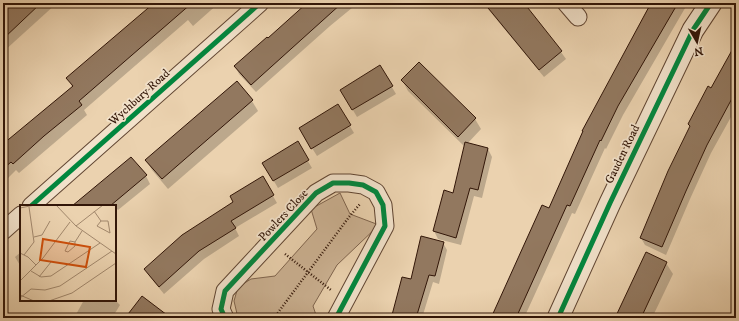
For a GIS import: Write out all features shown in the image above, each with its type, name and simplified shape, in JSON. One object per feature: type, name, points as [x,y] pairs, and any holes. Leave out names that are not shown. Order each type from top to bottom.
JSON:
[{"type":"street","name":"Wychbury Road","points":[[32,205],[260,3]]},
{"type":"street","points":[[566,3],[578,17]]},
{"type":"street","name":"Gauden Road","points":[[558,318],[610,203],[693,30],[711,3]]},
{"type":"street","name":"Powlers Close","points":[[225,318],[221,308],[225,291],[316,193],[333,183],[363,185],[373,190]]},
{"type":"street","points":[[336,318],[385,226],[383,205],[376,192],[373,190]]},
{"type":"street","points":[[3,231],[20,216]]},
{"type":"path","points":[[274,318],[349,217],[373,190]]},
{"type":"path","points":[[271,242],[345,301]]},
{"type":"shaded area","points":[[340,193],[350,214],[379,225],[337,265],[313,306],[317,318],[238,318],[234,301],[238,287],[251,279],[275,276],[317,229],[311,209]]},
{"type":"building","points":[[3,3],[41,3],[3,39]]},
{"type":"building","points":[[154,3],[192,3],[79,101],[82,105],[13,164],[11,162],[3,169],[3,144],[73,86],[66,78]]},
{"type":"building","points":[[307,3],[342,3],[251,85],[234,66]]},
{"type":"building","points":[[484,3],[524,3],[562,51],[539,70]]},
{"type":"building","points":[[651,3],[678,3],[618,106],[601,141],[600,140],[570,206],[567,205],[516,318],[491,318],[542,205],[549,208],[582,131]]},
{"type":"building","points":[[736,43],[736,91],[707,145],[662,247],[640,238],[668,171],[690,126],[688,124],[708,86],[711,88]]},
{"type":"building","points":[[419,62],[476,118],[458,137],[401,80]]},
{"type":"building","points":[[380,65],[393,86],[352,110],[340,90]]},
{"type":"building","points":[[237,81],[253,100],[162,179],[145,160]]},
{"type":"building","points":[[338,104],[351,125],[311,149],[299,128]]},
{"type":"building","points":[[298,141],[309,160],[273,181],[262,163]]},
{"type":"building","points":[[465,142],[488,148],[478,190],[470,188],[456,238],[433,231],[444,190],[453,193]]},
{"type":"building","points":[[131,157],[147,175],[111,205],[73,205]]},
{"type":"building","points":[[263,176],[274,195],[231,221],[236,228],[199,251],[159,287],[144,269],[182,235],[233,202],[230,196]]},
{"type":"building","points":[[421,236],[444,242],[435,276],[429,275],[416,318],[403,318],[392,315],[402,277],[411,279]]},
{"type":"building","points":[[646,252],[667,262],[641,318],[615,318]]},
{"type":"building","points":[[142,296],[171,318],[125,318]]},
{"type":"cycle path","points":[[32,205],[260,3]]},
{"type":"cycle path","points":[[558,318],[610,203],[693,30],[711,3]]},
{"type":"cycle path","points":[[225,318],[221,309],[225,291],[316,193],[333,183],[363,185],[376,192],[383,205],[385,226],[336,318]]}]
